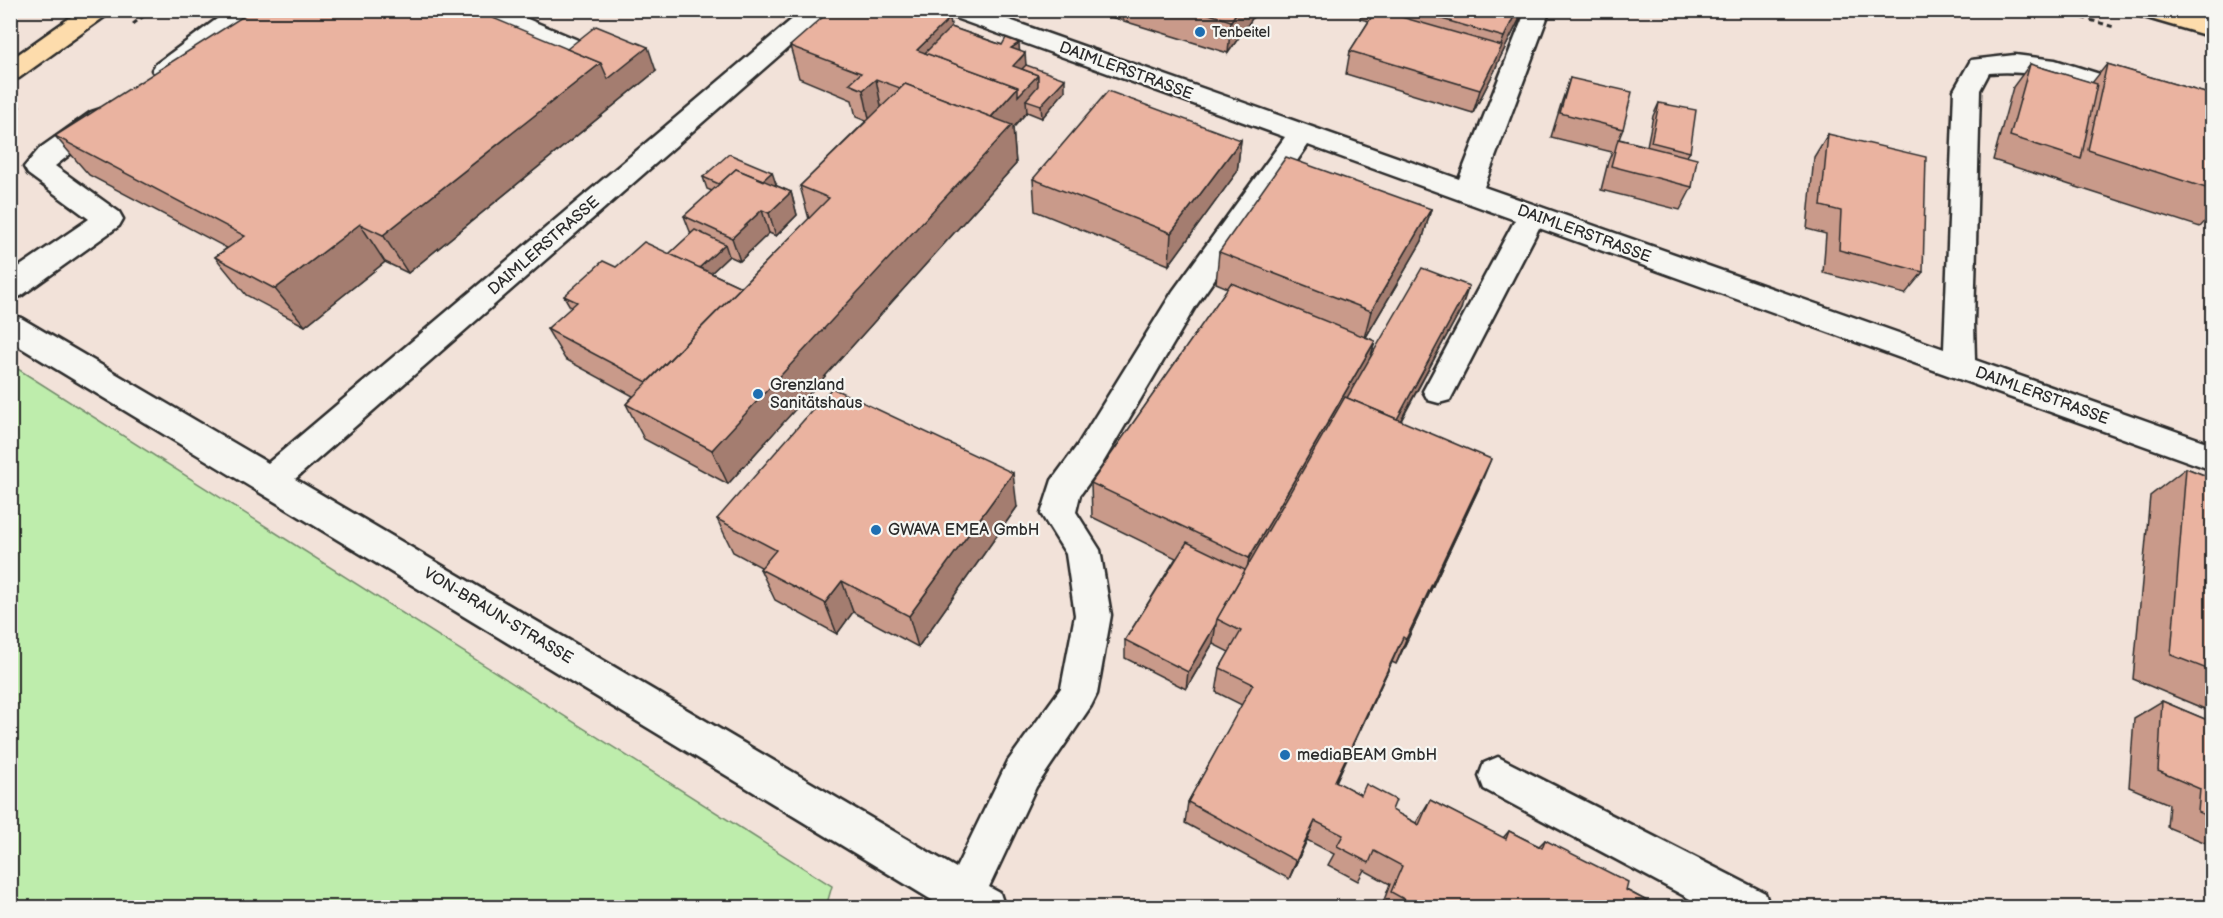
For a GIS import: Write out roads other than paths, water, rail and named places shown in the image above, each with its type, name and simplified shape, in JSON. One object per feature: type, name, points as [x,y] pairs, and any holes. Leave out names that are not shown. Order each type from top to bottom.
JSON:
[{"type":"main road","points":[[10,72],[98,10]]},
{"type":"main road","points":[[2146,10],[2212,29]]},
{"type":"street","points":[[10,288],[109,219],[39,167],[50,155],[246,10]]},
{"type":"street","points":[[484,10],[571,48]]},
{"type":"street","name":"DAIMLERSTRASSE","points":[[270,481],[819,10]]},
{"type":"street","name":"DAIMLERSTRASSE","points":[[956,10],[2212,457]]},
{"type":"street","points":[[1468,192],[1538,10]]},
{"type":"street","points":[[1960,367],[1959,323],[1967,90],[1980,66],[2015,63],[2055,68],[2202,115],[2212,124]]},
{"type":"street","points":[[974,901],[1022,774],[1078,694],[1093,615],[1083,550],[1058,513],[1064,490],[1089,456],[1184,299],[1302,133]]},
{"type":"street","points":[[1439,391],[1532,215]]},
{"type":"street","name":"VON-BRAUN-STRASSE","points":[[10,326],[974,901]]},
{"type":"street","points":[[1498,776],[1750,908]]},
{"type":"place","name":"Tenbeitel","points":[[1200,32]]},
{"type":"place","name":"Grenzland Sanitätshaus","points":[[758,394]]},
{"type":"place","name":"GWAVA EMEA GmbH","points":[[876,530]]},
{"type":"place","name":"mediaBEAM GmbH","points":[[1285,755]]}]
